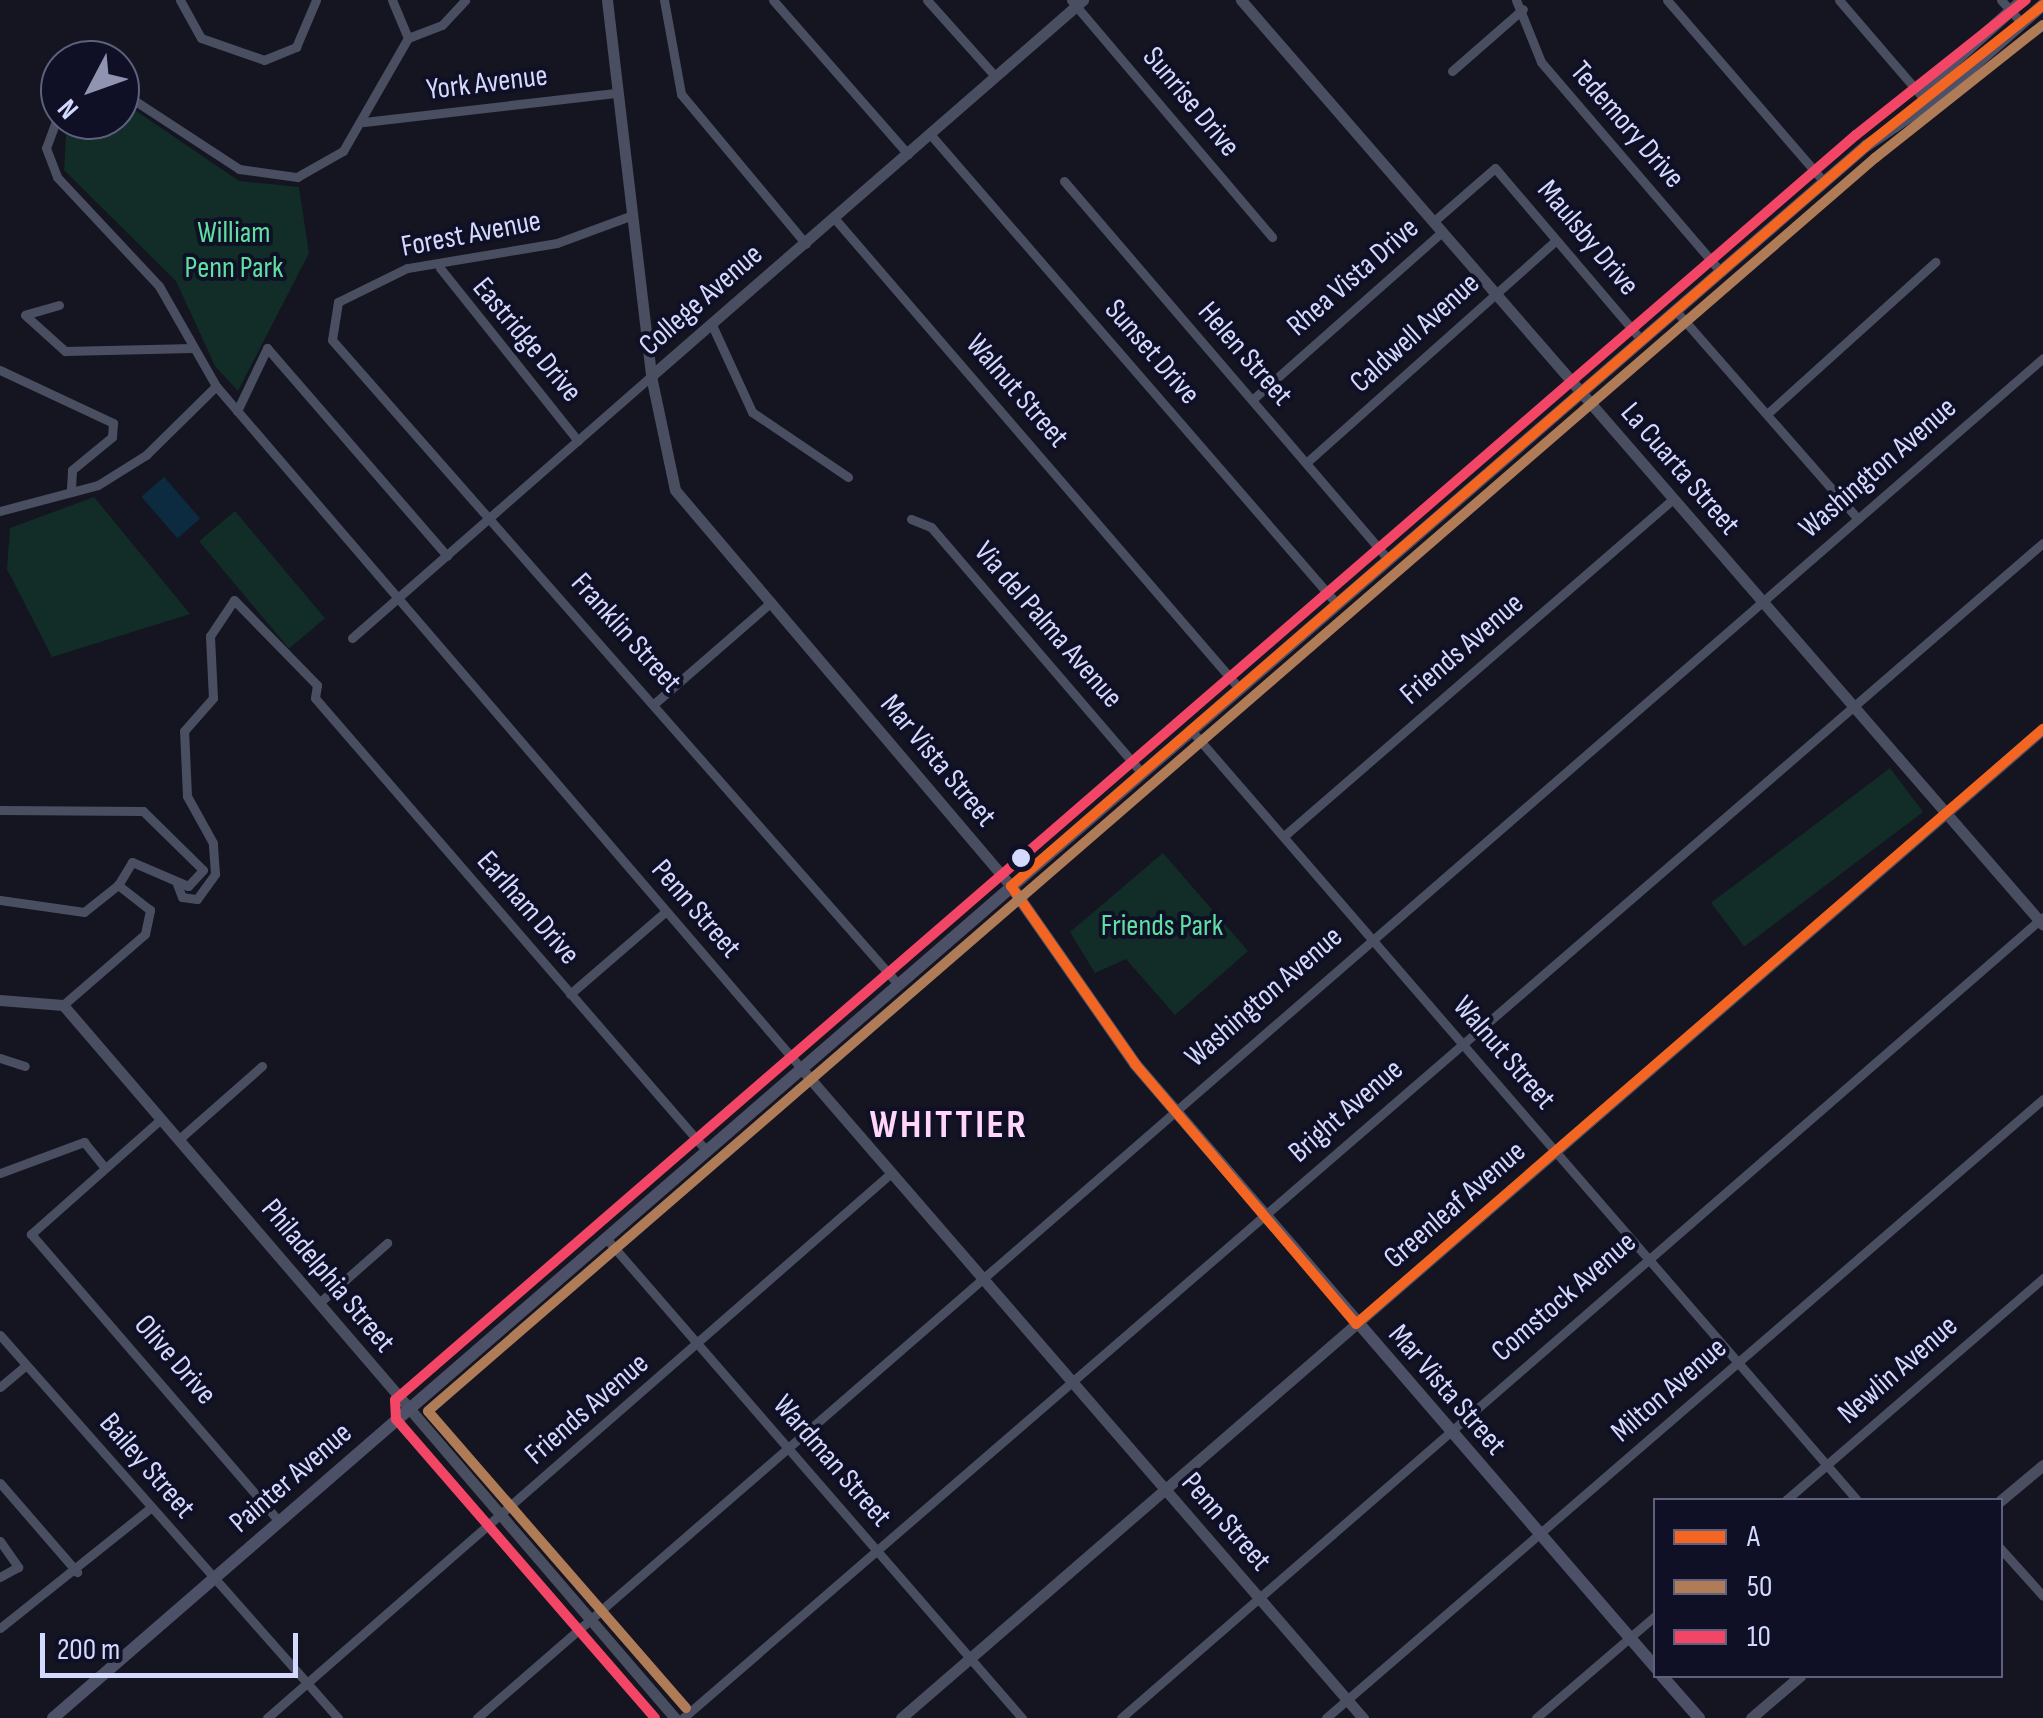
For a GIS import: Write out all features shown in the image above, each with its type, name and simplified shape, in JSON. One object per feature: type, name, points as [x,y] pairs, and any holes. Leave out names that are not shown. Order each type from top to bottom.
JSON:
[{"type":"main road","name":"Painter Avenue","points":[[1925,100],[1928,86],[2006,6],[2023,0]]},
{"type":"main road","name":"Painter Avenue","points":[[53,1718],[1824,182],[2043,5]]},
{"type":"main road","name":"Mar Vista Street","points":[[1011,886],[1172,1109],[1653,1665]]},
{"type":"main road","points":[[1664,1678],[1698,1718]]},
{"type":"street","points":[[180,0],[202,38],[264,60],[296,47],[316,0]]},
{"type":"street","points":[[392,0],[408,38]]},
{"type":"street","points":[[140,103],[269,178],[322,168],[364,122],[408,38],[442,25],[465,0]]},
{"type":"street","name":"Mar Vista Street","points":[[600,0],[606,16]]},
{"type":"street","name":"Mar Vista Street","points":[[607,0],[651,376],[674,490],[1011,886]]},
{"type":"street","points":[[664,0],[681,94],[806,244]]},
{"type":"street","points":[[773,0],[908,154]]},
{"type":"street","points":[[927,0],[996,76]]},
{"type":"street","name":"La Cuarta Street","points":[[1241,0],[2042,920]]},
{"type":"street","name":"Tedemory Drive","points":[[1516,0],[1523,9],[1541,62],[1721,272]]},
{"type":"street","points":[[1667,0],[1824,182]]},
{"type":"street","points":[[1838,0],[1925,100]]},
{"type":"street","name":"College Avenue","points":[[352,638],[835,219],[1077,2]]},
{"type":"street","name":"Sunrise Drive","points":[[1077,2],[1272,237]]},
{"type":"street","points":[[2006,6],[2022,23]]},
{"type":"street","points":[[1452,71],[1523,9]]},
{"type":"street","name":"York Avenue","points":[[364,122],[615,93]]},
{"type":"street","name":"Sunset Drive","points":[[930,134],[1336,604]]},
{"type":"street","name":"Penn Street","points":[[49,140],[46,148],[57,177],[150,273],[216,386],[396,600],[1363,1718]]},
{"type":"street","name":"Rhea Vista Drive","points":[[1252,400],[1438,227],[1495,168]]},
{"type":"street","name":"Maulsby Drive","points":[[1495,168],[1642,341]]},
{"type":"street","name":"Helen Street","points":[[1064,180],[1388,559]]},
{"type":"street","name":"Forest Avenue","points":[[332,316],[344,297],[406,268],[440,268],[630,216]]},
{"type":"street","name":"Walnut Street","points":[[835,219],[1239,688]]},
{"type":"street","name":"Caldwell Avenue","points":[[1306,463],[1556,240]]},
{"type":"street","points":[[1767,414],[1935,262]]},
{"type":"street","name":"Eastridge Drive","points":[[440,268],[578,441]]},
{"type":"street","points":[[59,305],[25,315],[65,351],[192,348]]},
{"type":"street","points":[[1676,310],[1858,519]]},
{"type":"street","name":"Franklin Street","points":[[332,316],[340,351],[478,513],[491,517],[897,983]]},
{"type":"street","points":[[712,326],[752,412],[848,478]]},
{"type":"street","points":[[237,411],[267,348],[447,556]]},
{"type":"street","name":"Washington Avenue","points":[[477,1718],[1172,1109],[2043,358]]},
{"type":"street","points":[[0,370],[113,422],[112,437],[72,470],[71,492]]},
{"type":"street","points":[[0,511],[71,492],[146,456],[216,386]]},
{"type":"street","name":"Friends Avenue","points":[[1284,836],[1674,499]]},
{"type":"street","name":"Via del Palma Avenue","points":[[910,518],[931,528],[1140,772]]},
{"type":"street","name":"Bright Avenue","points":[[683,1718],[2043,543]]},
{"type":"street","name":"Earlham Drive","points":[[177,884],[182,898],[196,899],[215,874],[183,762],[184,731],[213,698],[209,646],[223,610],[234,600],[250,609],[317,685],[315,698],[705,1150]]},
{"type":"street","points":[[655,703],[771,602]]},
{"type":"street","name":"Walnut Street","points":[[1190,730],[1854,1498]]},
{"type":"street","name":"Greenleaf Avenue","points":[[901,1718],[2043,730]]},
{"type":"street","points":[[0,810],[143,811],[202,866],[194,886],[177,884],[132,862],[118,885],[84,912],[0,900]]},
{"type":"street","points":[[0,1000],[63,1005],[145,934],[150,910],[118,885]]},
{"type":"street","points":[[570,994],[666,912]]},
{"type":"street","name":"Comstock Avenue","points":[[1120,1718],[2042,920]]},
{"type":"street","name":"Philadelphia Street","points":[[63,1005],[675,1718]]},
{"type":"street","points":[[0,1058],[25,1066]]},
{"type":"street","points":[[178,1140],[262,1066]]},
{"type":"street","name":"Milton Avenue","points":[[1326,1718],[2043,1099]]},
{"type":"street","points":[[0,1172],[84,1142],[105,1168],[161,1119]]},
{"type":"street","name":"Olive Drive","points":[[105,1168],[30,1234],[279,1521]]},
{"type":"street","name":"Friends Avenue","points":[[267,1718],[502,1518],[891,1173]]},
{"type":"street","name":"Wardman Street","points":[[606,1236],[1022,1718]]},
{"type":"street","points":[[318,1303],[387,1243]]},
{"type":"street","name":"Newlin Avenue","points":[[1788,1498],[2043,1278]]},
{"type":"street","name":"Bailey Street","points":[[0,1335],[149,1509],[338,1718]]},
{"type":"street","points":[[0,1387],[26,1365]]},
{"type":"street","points":[[2003,1499],[2043,1465]]},
{"type":"street","points":[[0,1483],[77,1572]]},
{"type":"street","points":[[0,1628],[77,1572],[149,1509]]},
{"type":"street","points":[[0,1541],[18,1568],[0,1577]]},
{"type":"street","points":[[2003,1551],[2043,1596]]},
{"type":"street","points":[[1536,1718],[1653,1618]]},
{"type":"street","points":[[1751,1718],[1798,1678]]},
{"type":"green space","name":"William Penn Park","points":[[140,114],[239,181],[299,187],[309,253],[238,391],[215,366],[176,281],[64,170],[66,140],[140,140]]},
{"type":"green space","points":[[94,497],[190,614],[52,657],[7,569],[10,528]]},
{"type":"green space","points":[[235,511],[325,618],[289,648],[199,541]]},
{"type":"green space","points":[[1890,768],[1923,812],[1744,947],[1711,903]]},
{"type":"green space","name":"Friends Park","points":[[1163,853],[1248,951],[1175,1015],[1126,959],[1095,973],[1070,932]]},
{"type":"water","points":[[164,477],[200,519],[177,538],[141,497]]},
{"type":"transit line","name":"10","points":[[655,1718],[396,1419],[395,1400],[1856,135],[2026,0]]},
{"type":"transit line","name":"A","points":[[2043,5],[1866,146],[1011,886],[1135,1064],[1356,1324],[2043,729]]},
{"type":"transit line","name":"50","points":[[686,1708],[428,1411],[1875,158],[2043,25]]},
{"type":"district","name":"WHITTIER","points":[[949,1125]]}]
